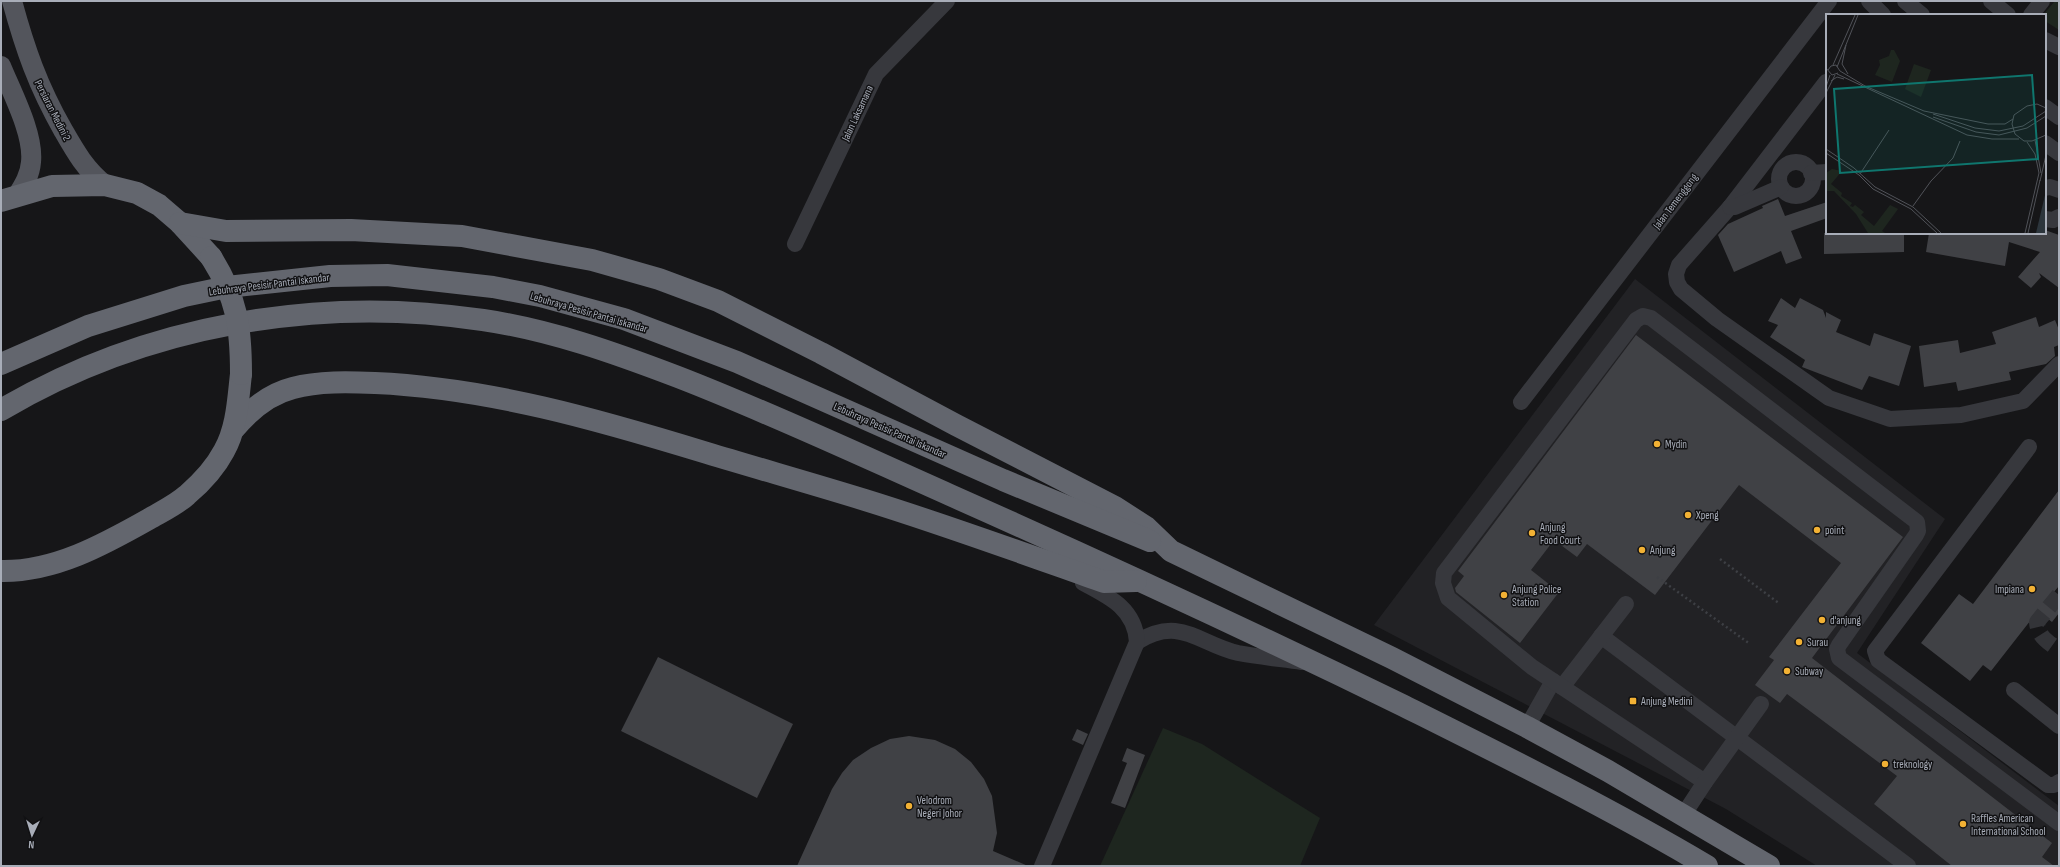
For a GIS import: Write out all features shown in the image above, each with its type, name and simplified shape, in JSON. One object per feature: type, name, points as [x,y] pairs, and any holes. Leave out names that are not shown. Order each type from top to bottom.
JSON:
[{"type":"highway","points":[[9,198],[52,186],[105,185],[137,193],[159,205],[180,223],[211,257],[224,277],[231,294],[236,313],[241,353],[241,374],[234,429]]},
{"type":"highway","points":[[180,223],[226,231],[351,230],[462,236],[592,260],[659,279],[718,301],[1115,507],[1146,527],[1171,550],[1385,654],[1527,727],[1684,814],[1770,866]]},
{"type":"highway","name":"Lebuhraya Pesisir Pantai Iskandar","points":[[1,364],[88,326],[184,296],[227,287],[330,276],[387,275],[493,287],[540,296],[624,319],[737,362],[1003,480],[1171,550]]},
{"type":"highway","points":[[1,410],[33,392],[78,371],[165,339],[210,327],[268,318],[327,312],[382,312],[481,320],[536,330],[586,344],[730,397],[1143,581],[1512,760],[1666,842],[1707,866]]},
{"type":"highway","points":[[1,571],[35,569],[72,558],[137,526],[172,506],[186,496],[212,470],[225,450],[234,429],[246,414],[273,396],[292,388],[316,384],[402,384],[495,397],[623,428],[844,494],[1104,582],[1143,581]]},
{"type":"main road","name":"Persiaran Medini 2","points":[[12,1],[26,51],[44,96],[80,160],[92,174],[105,185]]},
{"type":"main road","points":[[1,66],[31,141],[31,163],[26,181],[9,198]]},
{"type":"street","name":"Jalan Laksamana","points":[[795,244],[876,74],[947,1]]},
{"type":"street","name":"Jalan Temenggong","points":[[1522,402],[1829,1]]},
{"type":"street","points":[[1869,1],[1882,14]]},
{"type":"street","points":[[1905,1],[1921,14]]},
{"type":"street","points":[[1991,1],[2007,14]]},
{"type":"street","points":[[2031,14],[2042,1]]},
{"type":"street","points":[[2046,40],[2059,47]]},
{"type":"street","points":[[1826,82],[1730,207],[1679,265],[1676,274],[1677,282],[1681,289],[1717,320],[1829,398],[1890,418],[1961,415],[2023,401],[2059,364]]},
{"type":"street","points":[[2046,108],[2059,117]]},
{"type":"street","points":[[2046,144],[2059,153]]},
{"type":"street","points":[[1774,150],[1788,164]]},
{"type":"street","points":[[1788,164],[1804,164],[1819,172],[1805,193],[1800,195],[1789,195],[1781,187],[1779,182],[1780,172],[1788,164]]},
{"type":"street","points":[[1730,207],[1735,207],[1781,187]]},
{"type":"street","points":[[2046,188],[2050,187],[2059,190]]},
{"type":"street","points":[[2046,219],[2053,220],[2059,218]]},
{"type":"street","points":[[1704,782],[1532,667],[1448,598],[1443,583],[1444,573],[1636,320],[1643,316],[1648,316],[1917,522],[1918,531],[1916,535],[1839,645],[1837,649],[1839,658],[2059,822]]},
{"type":"street","points":[[2029,447],[1875,650],[1875,654],[1878,660],[2048,786],[2059,782]]},
{"type":"street","points":[[1042,866],[1137,642],[1136,629],[1132,620],[1117,603],[1102,592],[1073,578],[1063,567]]},
{"type":"street","points":[[1527,727],[1557,684],[1601,636],[1626,604]]},
{"type":"street","points":[[1137,642],[1150,634],[1174,631],[1188,633],[1237,653],[1316,664]]},
{"type":"street","points":[[1601,636],[1908,866]]},
{"type":"street","points":[[2014,690],[2059,726]]},
{"type":"street","points":[[1684,814],[1704,782],[1761,704]]},
{"type":"path","points":[[1720,559],[1780,604]]},
{"type":"path","points":[[1657,577],[1750,644]]},
{"type":"shaded area","points":[[2055,1],[2059,1],[2059,30],[2046,22],[2046,14],[2044,14]]},
{"type":"shaded area","points":[[1635,279],[1945,519],[1857,653],[2059,806],[2059,866],[1817,866],[1726,809],[1374,625]]},
{"type":"shaded area","points":[[1163,728],[1202,744],[1320,818],[1300,866],[1100,866]]},
{"type":"building","points":[[1778,199],[1785,216],[1826,202],[1826,218],[1791,231],[1802,258],[1786,264],[1781,251],[1734,272],[1718,235],[1728,224],[1763,208],[1762,206]]},
{"type":"building","points":[[2046,230],[2059,235],[2059,288],[2039,273],[2041,277],[2031,288],[2018,277],[2040,252],[2009,242],[2005,266],[1926,252],[1929,234],[2046,234]]},
{"type":"building","points":[[1824,233],[1904,234],[1904,252],[1824,254]]},
{"type":"building","points":[[1781,298],[1795,308],[1800,298],[1823,310],[1826,318],[1826,312],[1841,320],[1836,332],[1870,346],[1874,333],[1911,346],[1899,386],[1869,376],[1862,390],[1802,367],[1805,360],[1770,337],[1778,325],[1768,321]]},
{"type":"building","points":[[2036,317],[2039,327],[2055,320],[2059,330],[2059,345],[2054,347],[2055,356],[2046,364],[2009,372],[2011,380],[1958,391],[1956,382],[1924,387],[1919,346],[1958,340],[1960,353],[1996,344],[1992,332]]},
{"type":"building","name":"Anjung","points":[[1636,335],[1903,537],[1812,658],[2052,843],[2042,857],[2054,866],[1952,866],[1874,804],[1897,776],[1787,694],[1780,703],[1755,685],[1774,660],[1769,657],[1841,563],[1739,485],[1655,595],[1587,544],[1577,557],[1554,540],[1531,570],[1559,592],[1520,643],[1456,592],[1455,588],[1464,576],[1458,571]]},
{"type":"building","points":[[2059,490],[2059,586],[2053,593],[2059,598],[2059,613],[2052,622],[2038,611],[1991,671],[1983,665],[1970,681],[1921,643],[1959,594],[1973,604]]},
{"type":"building","points":[[658,657],[793,724],[757,798],[621,731]]},
{"type":"building","points":[[1077,729],[1088,734],[1083,745],[1072,740]]},
{"type":"building","name":"Velodrom Negeri Johor","points":[[909,736],[935,740],[955,749],[971,762],[984,779],[992,796],[997,833],[993,851],[1028,866],[797,866],[832,789],[842,773],[853,760],[871,748],[890,739]]},
{"type":"building","points":[[1127,748],[1145,755],[1125,808],[1111,803],[1127,763],[1122,761]]},
{"type":"tunnel","points":[[2059,595],[2037,622],[2039,632],[2047,642],[2059,650]]},
{"type":"place","name":"Mydin","points":[[1657,444]]},
{"type":"place","name":"Xpeng","points":[[1688,515]]},
{"type":"place","name":"point","points":[[1817,530]]},
{"type":"place","name":"Anjung Food Court","points":[[1532,533]]},
{"type":"place","name":"Anjung","points":[[1642,550]]},
{"type":"place","name":"Impiana","points":[[2032,589]]},
{"type":"place","name":"Anjung Police Station","points":[[1504,595]]},
{"type":"place","name":"d'anjung","points":[[1822,620]]},
{"type":"place","name":"Surau","points":[[1799,642]]},
{"type":"place","name":"Subway","points":[[1787,671]]},
{"type":"place","name":"Anjung Medini","points":[[1633,701]]},
{"type":"place","name":"treknology","points":[[1885,764]]},
{"type":"place","name":"Velodrom Negeri Johor","points":[[909,806]]},
{"type":"place","name":"Raffles American International School","points":[[1963,824]]}]
